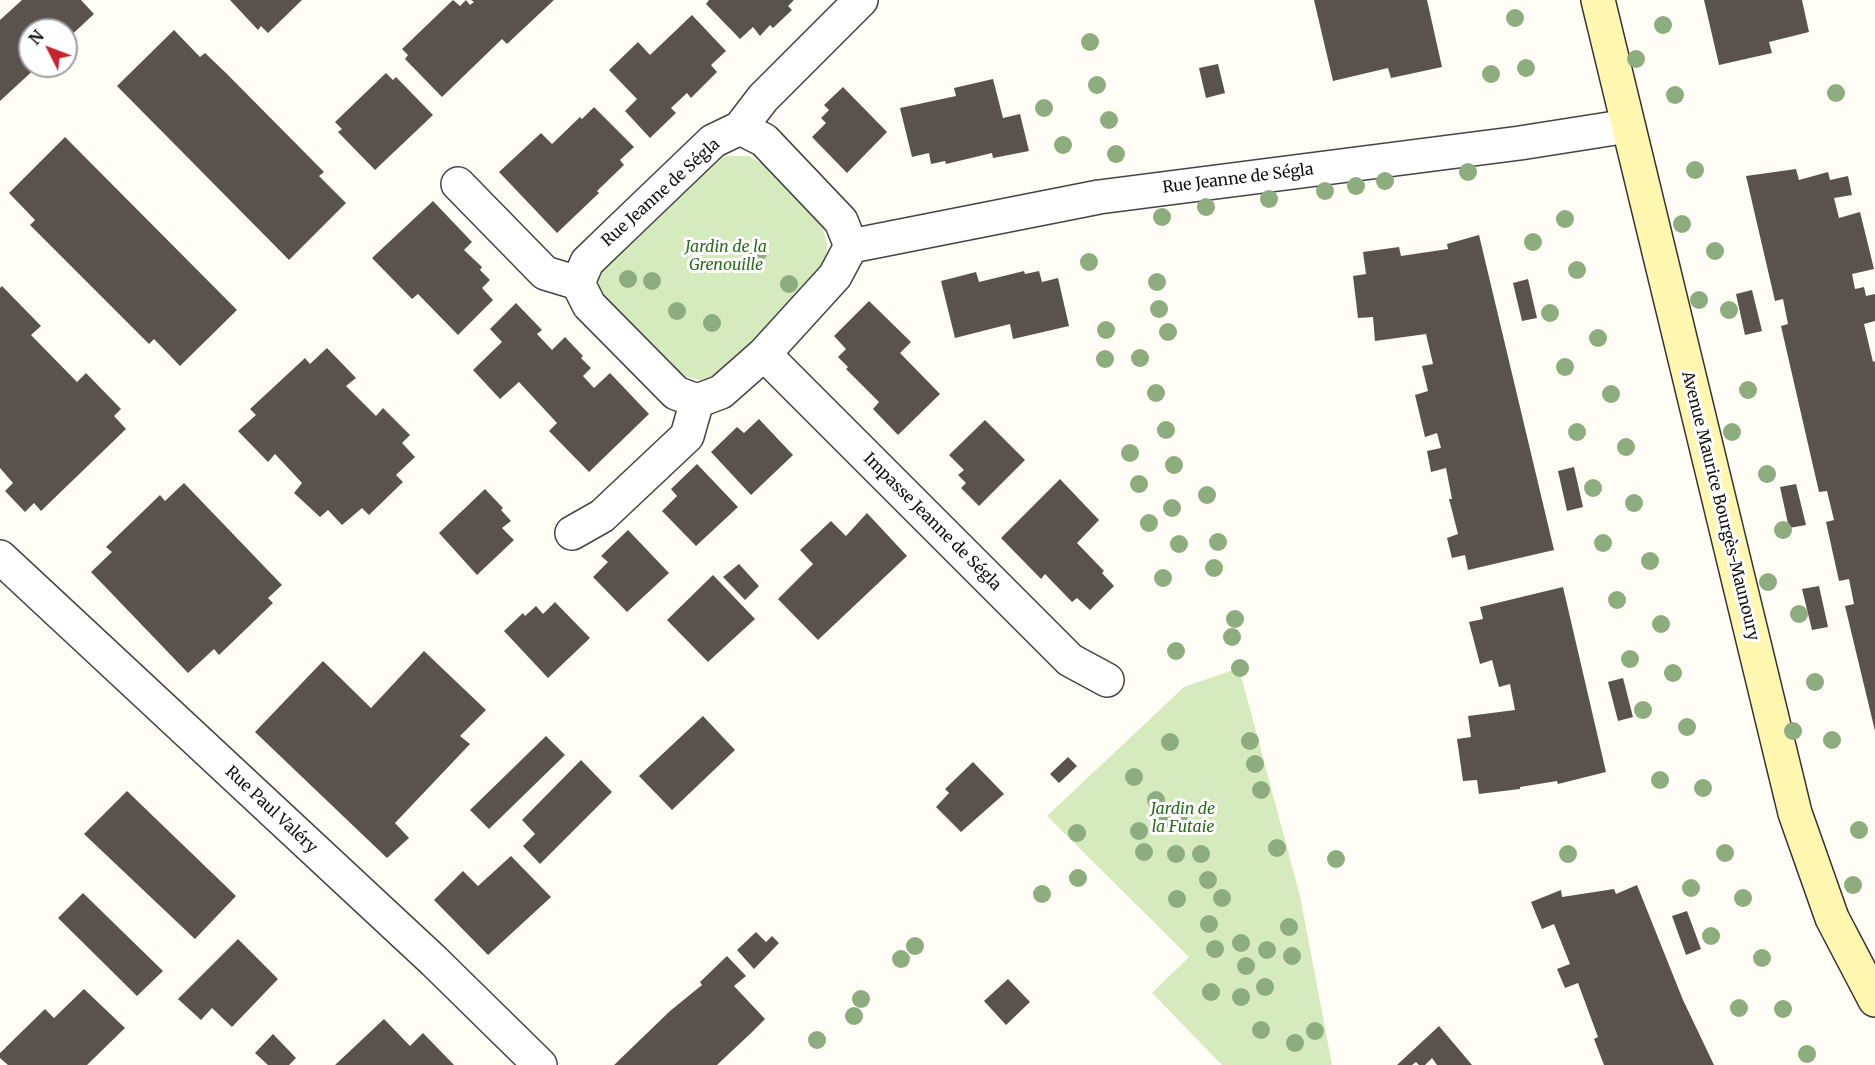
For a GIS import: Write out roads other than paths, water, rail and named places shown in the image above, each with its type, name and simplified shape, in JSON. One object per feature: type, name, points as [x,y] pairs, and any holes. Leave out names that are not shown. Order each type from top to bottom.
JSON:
[{"type":"street","points":[[458,184],[546,273],[578,283],[589,305],[676,393],[697,401],[721,392],[764,354],[835,276],[851,246],[841,220],[764,140],[740,128],[764,98],[861,0]]},
{"type":"street","name":"Avenue Maurice Bourgès-Maunoury","points":[[1598,0],[1795,813],[1832,918],[1875,1000]]},
{"type":"street","name":"Rue Jeanne de Ségla","points":[[851,246],[1099,198],[1520,143],[1628,126]]},
{"type":"street","name":"Rue Jeanne de Ségla","points":[[578,283],[587,262],[713,141],[740,128]]},
{"type":"street","name":"Impasse Jeanne de Ségla","points":[[764,354],[1070,660],[1107,680]]},
{"type":"street","points":[[572,534],[602,516],[687,436],[697,401]]},
{"type":"street","name":"Rue Paul Valéry","points":[[0,557],[434,961],[540,1065]]},
{"type":"park label","name":"Jardin de la Grenouille","points":[[726,256]]},
{"type":"park label","name":"Jardin de la Futaie","points":[[1183,818]]}]
